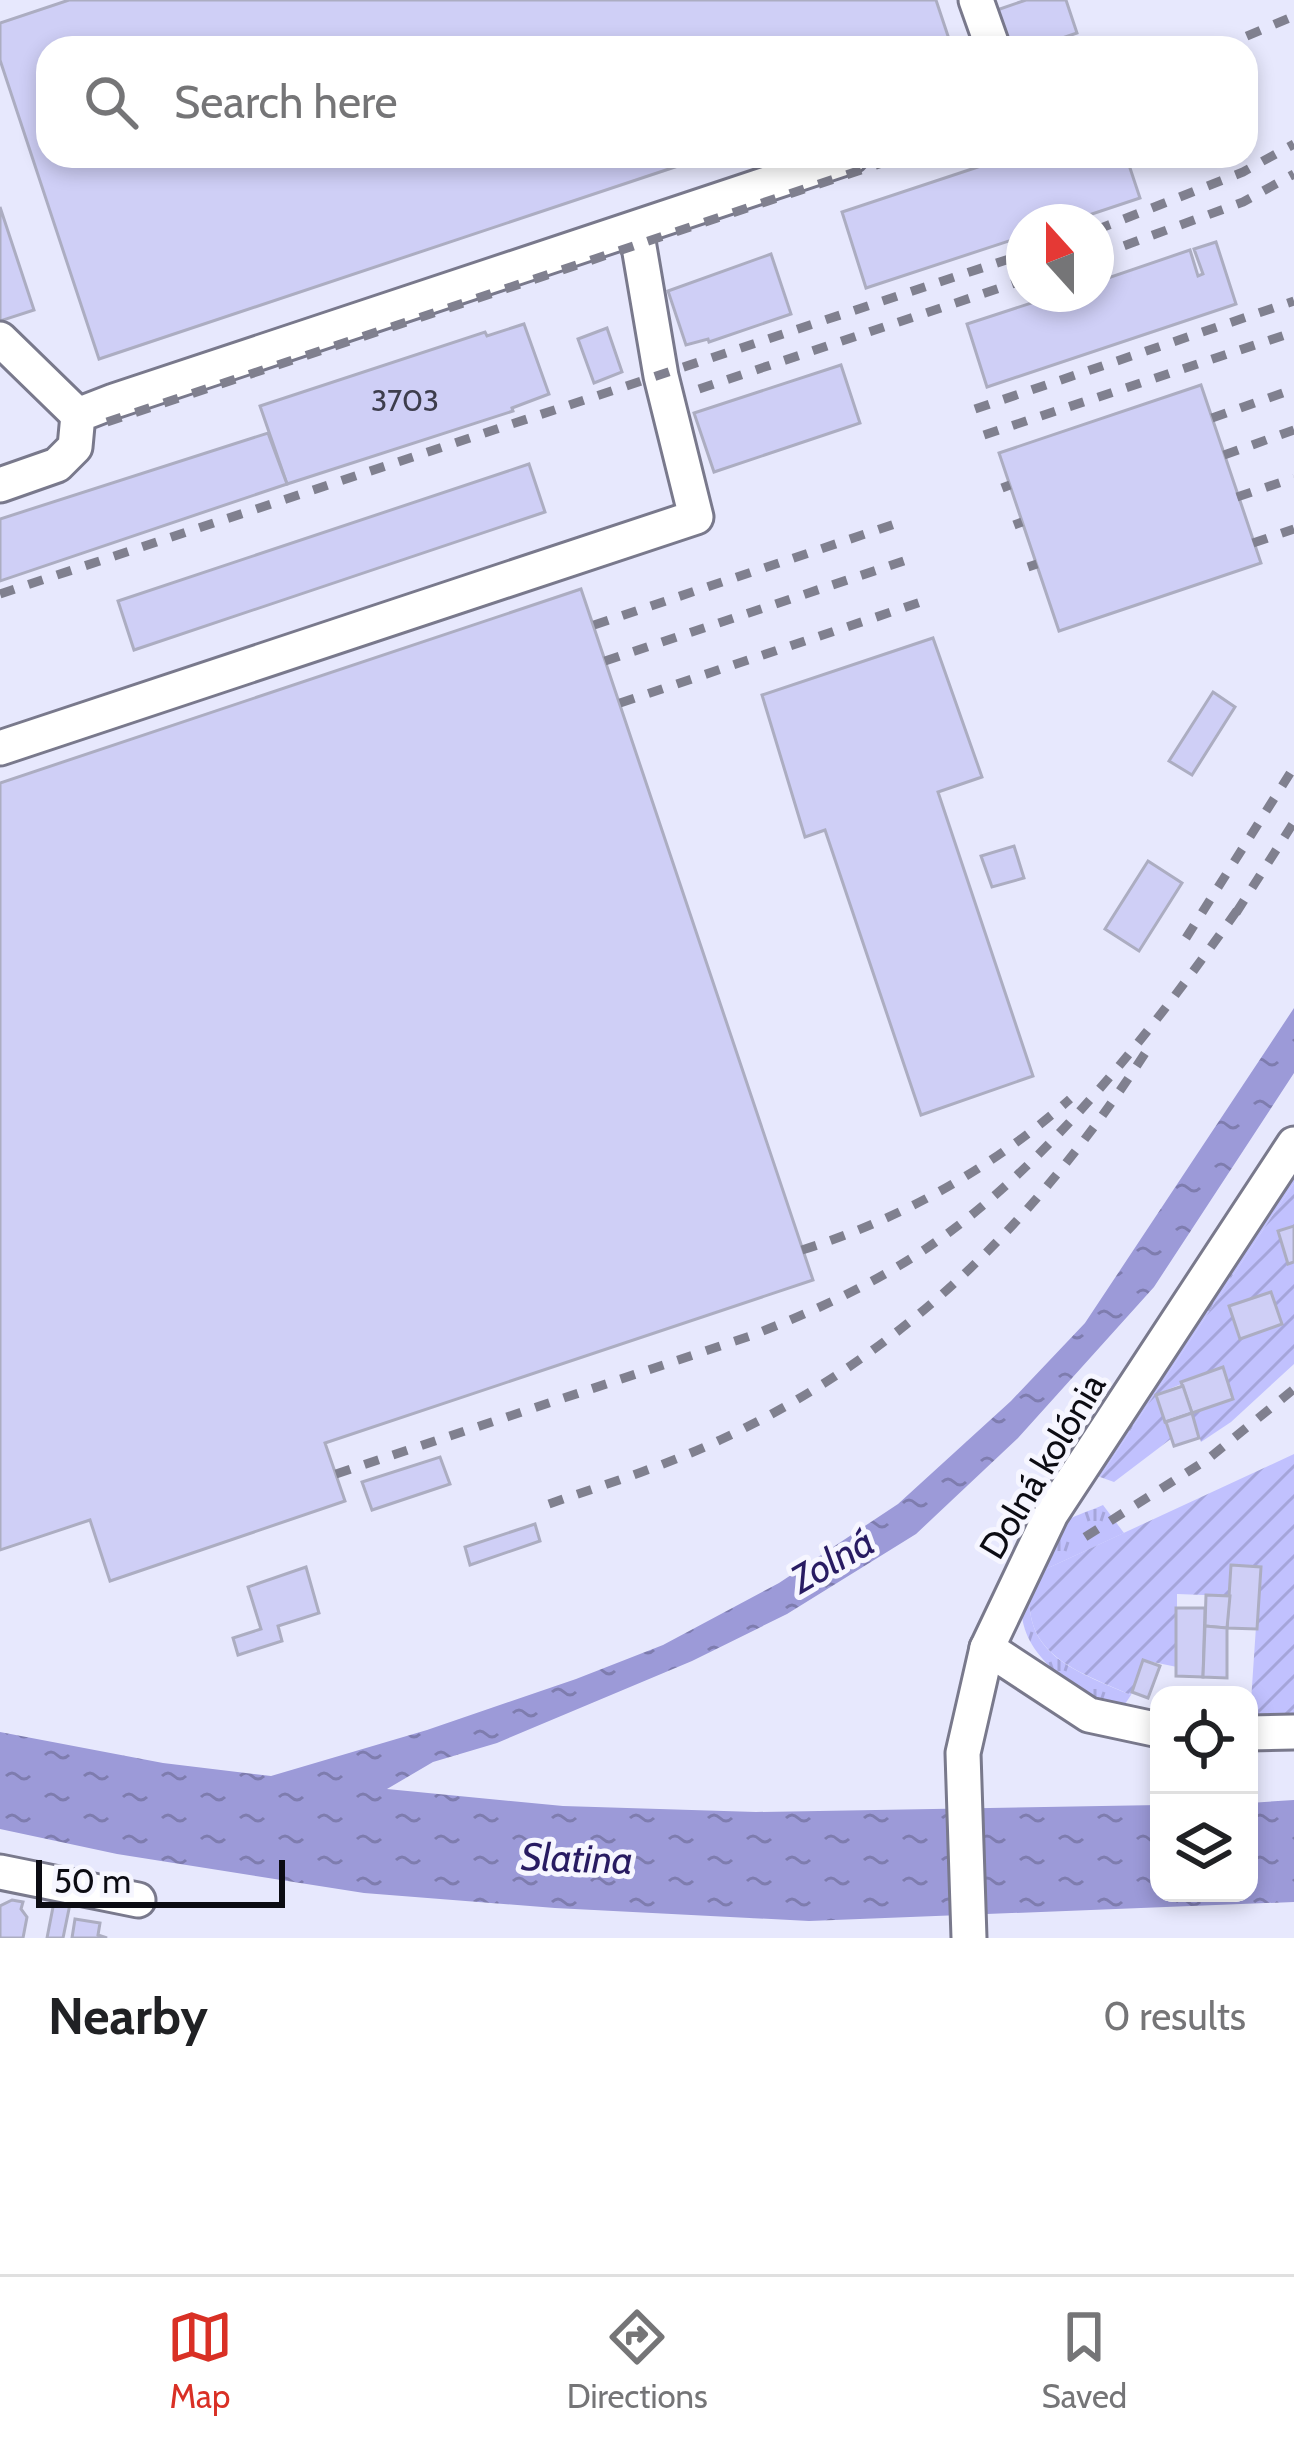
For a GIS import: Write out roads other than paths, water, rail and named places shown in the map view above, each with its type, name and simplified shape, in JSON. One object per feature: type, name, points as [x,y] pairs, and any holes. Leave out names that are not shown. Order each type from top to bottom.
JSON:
[{"type":"street","points":[[976,0],[989,36]]},
{"type":"street","points":[[78,415],[816,168]]},
{"type":"street","points":[[0,748],[696,517],[661,376],[636,229]]},
{"type":"street","points":[[0,339],[78,415]]},
{"type":"street","points":[[0,485],[57,465],[75,447],[78,415]]},
{"type":"street","name":"Dolná kolónia","points":[[969,1938],[963,1753],[987,1648],[1051,1514],[1294,1144]]},
{"type":"street","points":[[987,1648],[1089,1715],[1150,1728]]},
{"type":"street","points":[[1258,1733],[1294,1732]]},
{"type":"street","points":[[0,1873],[139,1900]]},
{"type":"water","points":[[1294,1008],[1294,1073],[1154,1287],[1018,1438],[916,1534],[787,1614],[692,1661],[497,1743],[433,1762],[387,1789],[563,1806],[756,1812],[1150,1805],[1150,1902],[1258,1902],[1258,1802],[1294,1800],[1294,1902],[809,1921],[555,1908],[364,1893],[117,1854],[0,1829],[0,1732],[163,1763],[271,1776],[427,1730],[663,1645],[779,1583],[898,1504],[1011,1401],[1085,1323]]},
{"type":"railway","points":[[1247,36],[1294,16]]},
{"type":"railway","points":[[1258,164],[1294,144]]},
{"type":"railway","points":[[107,422],[867,168]]},
{"type":"railway","points":[[1114,223],[1250,168]]},
{"type":"railway","points":[[1114,249],[1243,202],[1294,174]]},
{"type":"railway","points":[[0,594],[1006,260]]},
{"type":"railway","points":[[699,389],[1006,286]]},
{"type":"railway","points":[[975,409],[1294,301]]},
{"type":"railway","points":[[984,435],[1294,332]]},
{"type":"railway","points":[[1212,418],[1294,389]]},
{"type":"railway","points":[[1224,455],[1294,430]]},
{"type":"railway","points":[[1237,497],[1294,478]]},
{"type":"railway","points":[[1002,488],[1010,485]]},
{"type":"railway","points":[[594,625],[901,522]]},
{"type":"railway","points":[[1014,525],[1022,522]]},
{"type":"railway","points":[[1253,543],[1294,529]]},
{"type":"railway","points":[[605,661],[913,558]]},
{"type":"railway","points":[[1028,567],[1037,564]]},
{"type":"railway","points":[[620,703],[927,600]]},
{"type":"railway","points":[[1186,938],[1294,767]]},
{"type":"railway","points":[[1236,913],[1294,822]]},
{"type":"railway","points":[[336,1474],[750,1336],[846,1294],[915,1256],[981,1207],[1064,1128],[1141,1039],[1243,902]]},
{"type":"railway","points":[[549,1504],[720,1440],[851,1366],[910,1322],[1016,1222],[1109,1107],[1151,1044]]},
{"type":"railway","points":[[802,1250],[875,1223],[944,1189],[1010,1147],[1070,1099]]},
{"type":"railway","points":[[1085,1537],[1208,1459],[1294,1389]]},
{"type":"water label","name":"Zolná","points":[[832,1560]]},
{"type":"water label","name":"Slatina","points":[[577,1858]]}]
